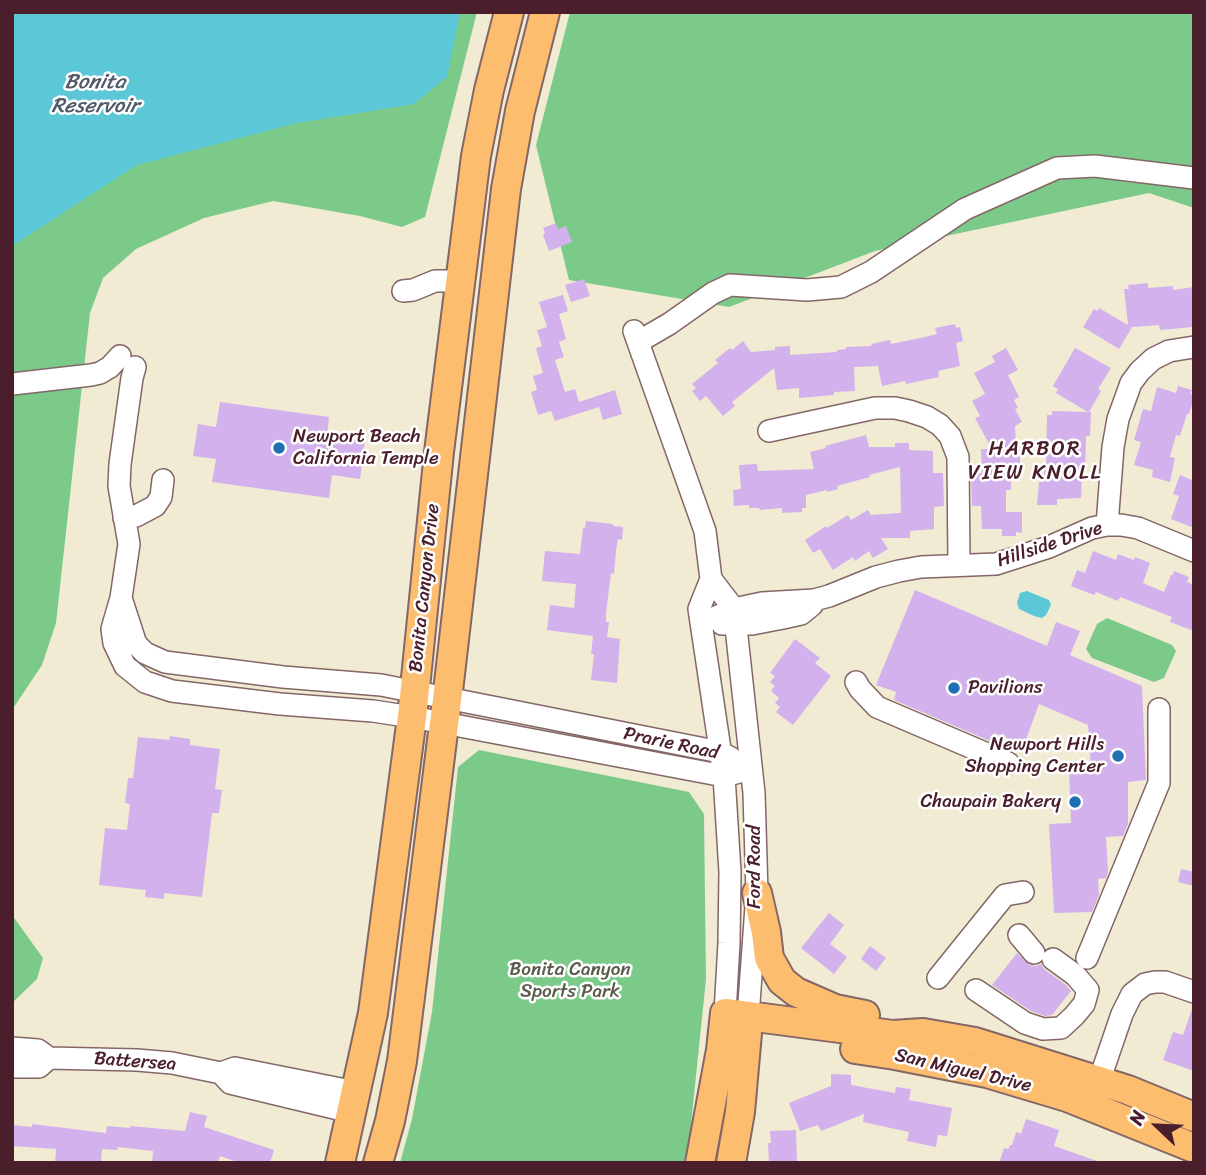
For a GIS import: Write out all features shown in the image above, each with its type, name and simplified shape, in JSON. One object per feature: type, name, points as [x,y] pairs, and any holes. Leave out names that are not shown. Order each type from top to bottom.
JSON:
[{"type":"main road","name":"Bonita Canyon Drive","points":[[340,1163],[373,1013],[413,704],[439,452],[476,156],[508,16]]},
{"type":"main road","name":"Bonita Canyon Drive","points":[[379,1163],[402,1061],[505,202],[520,111],[541,26]]},
{"type":"main road","points":[[757,893],[769,958],[782,981],[796,992],[835,1009],[897,1021],[916,1033]]},
{"type":"main road","name":"San Miguel Drive","points":[[736,1023],[893,1035],[923,1033],[975,1042],[1095,1093],[1194,1148]]},
{"type":"main road","name":"San Miguel Drive","points":[[736,1023],[1095,1093],[1128,1090],[1194,1117]]},
{"type":"main road","name":"Ford Road","points":[[700,1163],[736,1023]]},
{"type":"main road","name":"Ford Road","points":[[732,1163],[740,1112],[736,1023]]},
{"type":"street","name":"Ford Road","points":[[736,1023],[729,943],[730,872],[724,776],[699,608],[711,579],[705,531],[636,337],[669,324],[713,293],[730,285],[807,290],[841,287],[871,272],[965,209],[1057,168],[1095,166],[1194,178]]},
{"type":"street","points":[[403,291],[435,281],[460,281]]},
{"type":"street","points":[[1107,525],[1113,447],[1118,419],[1131,383],[1153,359],[1169,351],[1194,347]]},
{"type":"street","points":[[12,384],[91,375],[128,361],[132,378],[119,486],[124,518],[136,516],[155,506],[161,497],[163,480]]},
{"type":"street","points":[[769,431],[875,408],[909,411],[940,425],[950,436],[958,457],[959,565]]},
{"type":"street","name":"Prarie Road","points":[[124,518],[129,544],[121,598],[112,629],[114,643],[122,656],[145,653],[165,662],[283,677],[381,685],[413,704],[724,776],[751,769]]},
{"type":"street","name":"Hillside Drive","points":[[702,623],[735,616],[752,624],[801,614],[822,598],[876,577],[921,568],[996,564],[1049,547],[1092,528],[1107,525],[1138,528],[1194,551]]},
{"type":"street","points":[[711,579],[735,616]]},
{"type":"street","name":"Ford Road","points":[[735,616],[755,819],[757,893],[736,1023]]},
{"type":"street","points":[[856,682],[877,707],[1009,763]]},
{"type":"street","points":[[976,990],[1025,1023],[1043,1029],[1061,1028],[1084,1004],[1088,990],[1081,966],[1159,783],[1159,709]]},
{"type":"street","name":"Prarie Road","points":[[446,711],[720,752],[751,769]]},
{"type":"street","points":[[938,978],[1004,895],[1023,892]]},
{"type":"street","points":[[1019,935],[1044,956],[1081,966]]},
{"type":"street","points":[[1095,1093],[1122,1014],[1132,994],[1145,984],[1155,982],[1165,982],[1194,992]]},
{"type":"street","name":"Battersea","points":[[12,1048],[38,1050],[49,1058],[172,1063],[221,1073],[235,1068],[354,1102]]},
{"type":"street","name":"Battersea","points":[[12,1067],[39,1068],[49,1058]]},
{"type":"green space","points":[[12,12],[477,12],[425,217],[402,227],[360,216],[273,201],[204,218],[136,249],[103,278],[90,313],[56,623],[42,665],[12,710]]},
{"type":"green space","points":[[570,12],[1194,12],[1194,208],[1149,193],[875,251],[729,307],[569,280],[536,145]]},
{"type":"green space","points":[[1107,618],[1172,645],[1176,651],[1164,678],[1154,682],[1092,658],[1086,649],[1097,624]]},
{"type":"green space","name":"Bonita Canyon Sports Park","points":[[479,750],[689,792],[704,814],[706,979],[687,1163],[400,1163],[412,1119],[432,1012],[458,767]]},
{"type":"green space","points":[[12,915],[43,958],[37,979],[12,1003]]},
{"type":"water","name":"Bonita Reservoir","points":[[12,12],[460,12],[447,77],[414,104],[297,123],[137,165],[12,246]]},
{"type":"water","points":[[1027,591],[1049,600],[1051,605],[1042,618],[1019,609],[1017,603],[1020,593]]},
{"type":"building","points":[[556,223],[558,229],[566,226],[572,242],[549,251],[543,228]]},
{"type":"building","points":[[584,279],[590,296],[571,302],[565,285]]},
{"type":"building","points":[[1148,283],[1148,288],[1173,286],[1173,290],[1194,287],[1193,327],[1160,330],[1159,325],[1132,327],[1119,349],[1083,327],[1094,309],[1097,311],[1099,308],[1128,325],[1124,289],[1129,289],[1128,285]]},
{"type":"building","points":[[563,295],[568,311],[559,314],[566,339],[559,342],[564,357],[555,360],[565,392],[575,389],[579,402],[615,390],[622,414],[603,420],[599,407],[555,421],[551,411],[538,415],[531,392],[537,390],[533,376],[543,373],[536,348],[542,346],[537,330],[547,327],[539,302]]},
{"type":"building","points":[[955,324],[956,328],[960,327],[963,341],[956,343],[960,366],[938,371],[939,377],[882,386],[878,366],[854,367],[855,391],[799,398],[799,388],[777,390],[774,368],[732,402],[735,406],[723,416],[706,396],[700,401],[692,391],[696,388],[692,384],[718,363],[715,360],[743,341],[751,352],[790,346],[790,355],[837,352],[846,347],[872,346],[871,344],[890,340],[891,344],[925,337],[937,334],[935,328]]},
{"type":"building","points":[[1006,348],[1018,370],[1008,375],[1019,397],[1014,400],[1018,408],[1015,409],[1022,422],[1015,426],[1016,446],[1020,446],[1020,466],[1011,466],[1011,490],[1006,490],[1006,512],[1022,512],[1022,533],[1016,532],[1016,536],[1002,536],[1002,529],[982,529],[981,506],[972,506],[971,473],[982,473],[981,449],[992,449],[975,418],[980,416],[972,401],[985,394],[974,373],[995,362],[992,356]]},
{"type":"building","points":[[1075,348],[1111,368],[1098,389],[1101,391],[1089,412],[1090,436],[1086,436],[1085,475],[1082,475],[1081,498],[1057,499],[1057,505],[1037,505],[1039,482],[1044,482],[1046,467],[1047,415],[1052,415],[1052,411],[1088,412],[1056,393],[1058,389],[1053,386]]},
{"type":"building","points":[[1178,386],[1192,390],[1190,394],[1194,395],[1194,398],[1180,436],[1176,435],[1170,457],[1175,458],[1170,482],[1152,477],[1153,470],[1134,465],[1141,442],[1134,440],[1143,409],[1151,411],[1157,387],[1176,393]]},
{"type":"building","name":"Newport Beach California Temple","points":[[220,402],[329,417],[327,436],[365,441],[360,479],[332,475],[329,498],[212,482],[216,459],[193,456],[198,424],[216,427]]},
{"type":"building","points":[[866,435],[869,447],[895,447],[895,443],[909,443],[909,450],[933,451],[933,473],[943,473],[944,506],[934,507],[934,529],[910,531],[910,538],[881,538],[888,549],[873,558],[869,551],[855,561],[853,557],[833,570],[820,549],[813,553],[805,540],[848,515],[851,520],[868,510],[871,515],[901,513],[900,467],[837,486],[838,489],[806,495],[806,508],[802,508],[802,512],[782,513],[782,508],[760,510],[749,508],[749,505],[734,506],[733,490],[741,489],[739,465],[757,464],[758,471],[814,469],[810,452]]},
{"type":"building","points":[[1180,475],[1194,481],[1194,528],[1171,519],[1179,496],[1173,494]]},
{"type":"building","points":[[586,521],[623,527],[622,540],[618,539],[614,574],[611,573],[606,613],[606,622],[609,622],[607,637],[620,639],[617,683],[591,680],[593,636],[547,630],[550,605],[574,608],[576,584],[542,581],[545,551],[580,554]]},
{"type":"building","points":[[1093,551],[1116,560],[1118,554],[1150,563],[1143,583],[1164,592],[1174,571],[1189,577],[1187,582],[1194,585],[1194,631],[1170,622],[1172,617],[1120,597],[1118,601],[1071,586],[1077,570],[1085,573]]},
{"type":"building","name":"Newport Hills Shopping Center","points":[[915,590],[1047,646],[1056,622],[1080,631],[1070,655],[1142,686],[1146,780],[1128,782],[1128,824],[1123,836],[1106,837],[1108,872],[1106,878],[1098,879],[1099,895],[1092,912],[1054,913],[1049,824],[1071,823],[1069,769],[1091,768],[1088,725],[1039,704],[1024,745],[994,733],[990,741],[894,700],[896,692],[876,685]]},
{"type":"building","points":[[795,639],[820,658],[815,663],[831,676],[793,725],[776,712],[780,707],[775,703],[779,698],[771,691],[775,686],[770,682],[775,676],[770,673]]},
{"type":"building","points":[[170,736],[190,739],[190,745],[220,749],[215,789],[222,790],[219,813],[212,813],[202,897],[164,893],[164,899],[145,897],[146,890],[99,885],[105,828],[127,830],[130,804],[125,803],[128,778],[133,778],[138,737],[169,740]]},
{"type":"building","points":[[1181,869],[1194,872],[1194,886],[1178,882]]},
{"type":"building","points":[[829,913],[844,925],[830,944],[847,957],[834,974],[801,948]]},
{"type":"building","points":[[870,946],[886,958],[876,971],[861,959]]},
{"type":"building","points":[[1017,953],[1029,965],[1041,964],[1071,991],[1052,1015],[1045,1016],[1031,1011],[992,985]]},
{"type":"building","points":[[1192,1009],[1194,1071],[1163,1060],[1173,1032],[1183,1035]]},
{"type":"building","points":[[831,1074],[851,1075],[851,1085],[895,1093],[896,1087],[911,1089],[909,1100],[952,1108],[947,1136],[938,1135],[936,1147],[907,1141],[909,1132],[863,1122],[864,1114],[821,1131],[818,1125],[800,1131],[789,1103],[831,1086]]},
{"type":"building","points":[[190,1112],[207,1116],[204,1127],[274,1150],[270,1163],[240,1163],[220,1156],[218,1163],[152,1163],[153,1151],[118,1147],[117,1150],[102,1149],[101,1163],[55,1163],[56,1149],[12,1146],[12,1125],[32,1127],[32,1124],[106,1133],[107,1126],[185,1131]]},
{"type":"building","points":[[1026,1119],[1059,1130],[1054,1146],[1097,1161],[1096,1163],[999,1163],[1004,1148],[1008,1149],[1012,1145],[1016,1132],[1021,1134]]},
{"type":"building","points":[[796,1130],[797,1163],[769,1163],[770,1131]]},
{"type":"place","name":"Newport Beach California Temple","points":[[279,448]]},
{"type":"place","name":"Pavilions","points":[[954,688]]},
{"type":"place","name":"Newport Hills Shopping Center","points":[[1118,756]]},
{"type":"place","name":"Chaupain Bakery","points":[[1075,802]]},
{"type":"district","name":"HARBOR VIEW KNOLL","points":[[1035,462]]}]
